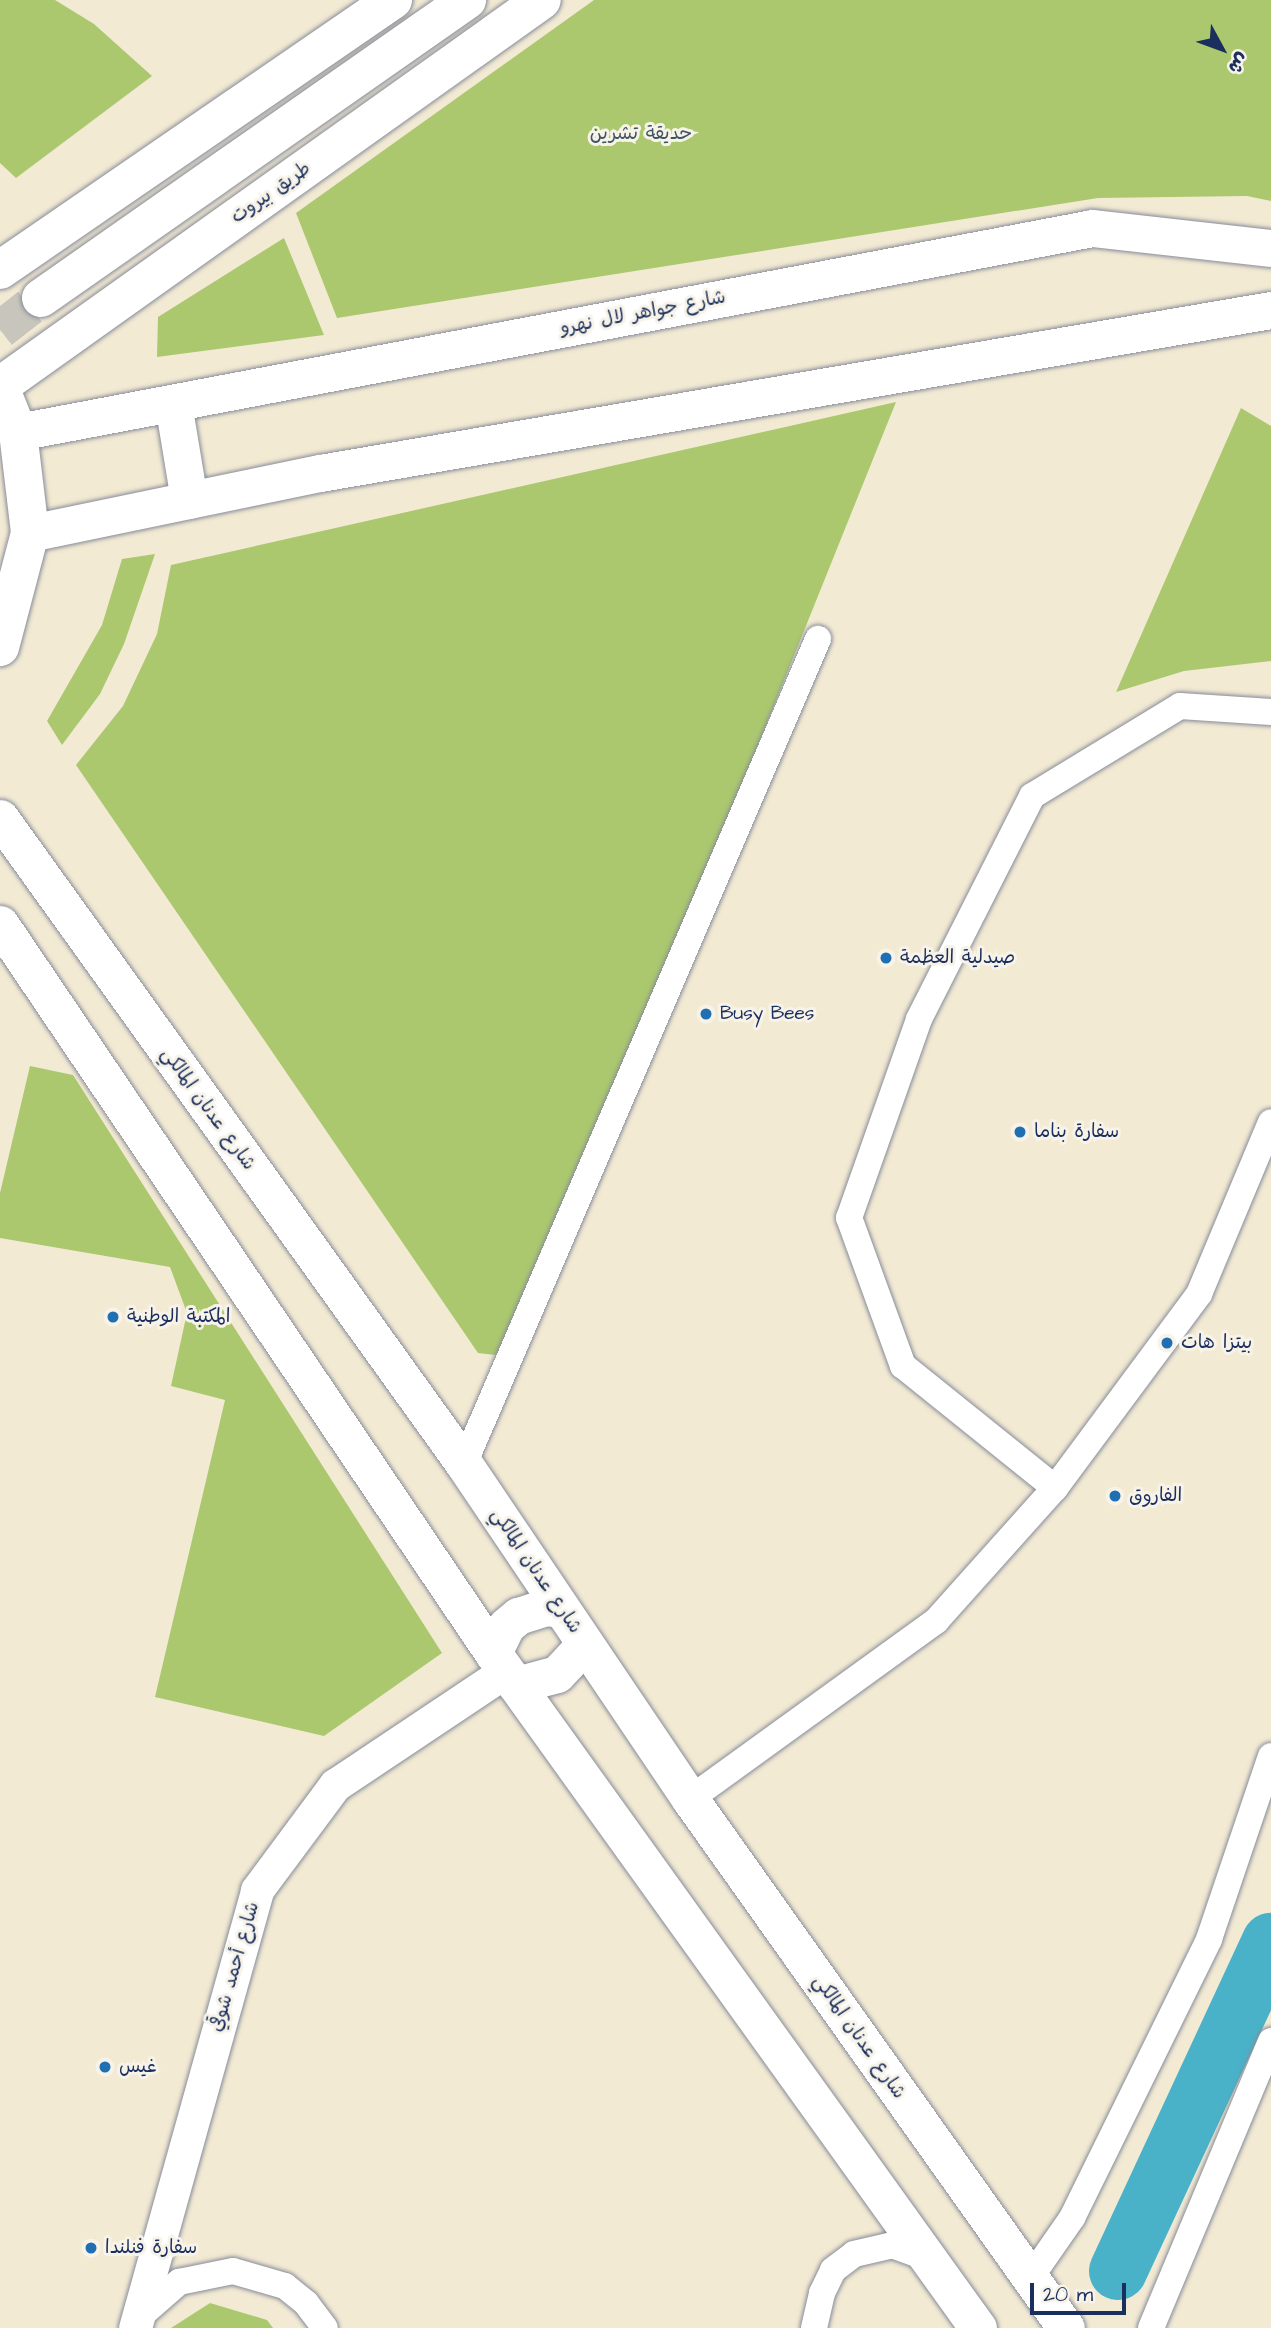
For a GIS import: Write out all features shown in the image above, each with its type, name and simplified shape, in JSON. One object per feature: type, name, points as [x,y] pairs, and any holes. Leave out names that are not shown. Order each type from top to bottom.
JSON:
[{"type":"main road","points":[[0,270],[393,0]]},
{"type":"main road","points":[[41,298],[467,0]]},
{"type":"main road","name":"طريق بيروت","points":[[0,386],[542,0]]},
{"type":"main road","name":"شارع جواهر لال نهرو","points":[[18,432],[1092,228],[1271,248]]},
{"type":"main road","points":[[30,533],[334,470],[1271,310]]},
{"type":"main road","points":[[0,386],[18,432],[30,533],[0,647]]},
{"type":"main road","points":[[173,403],[189,500]]},
{"type":"main road","name":"شارع عدنان المالكي","points":[[0,818],[464,1464],[690,1799],[1066,2328]]},
{"type":"main road","points":[[0,924],[505,1670],[978,2328]]},
{"type":"main road","points":[[505,1670],[502,1632],[517,1616],[546,1607],[561,1609]]},
{"type":"main road","points":[[505,1670],[557,1674],[585,1644]]},
{"type":"street","points":[[464,1464],[818,639]]},
{"type":"street","points":[[1055,1488],[903,1366],[849,1218],[919,1019],[1032,796],[1180,706],[1271,712]]},
{"type":"street","points":[[690,1799],[936,1621],[1055,1488],[1199,1294],[1271,1122]]},
{"type":"street","name":"شارع أحمد شوقي","points":[[137,2323],[257,1890],[335,1785],[505,1670]]},
{"type":"street","points":[[1031,2277],[1072,2218],[1209,1939],[1271,1756]]},
{"type":"street","points":[[1151,2328],[1271,2041]]},
{"type":"street","points":[[814,2328],[833,2270],[853,2254],[892,2245],[929,2259]]},
{"type":"street","points":[[137,2323],[179,2282],[233,2271],[285,2286],[306,2303],[325,2328]]},
{"type":"green space","points":[[0,0],[55,0],[94,24],[152,76],[16,178],[0,163]]},
{"type":"green space","name":"حديقة تشرين","points":[[594,0],[1271,0],[1271,201],[1247,196],[1098,198],[337,318],[296,213]]},
{"type":"green space","points":[[284,238],[324,335],[157,357],[158,317]]},
{"type":"green space","points":[[896,402],[512,1357],[478,1353],[76,765],[123,706],[157,634],[171,565]]},
{"type":"green space","points":[[1241,408],[1271,426],[1271,661],[1184,671],[1116,692]]},
{"type":"green space","points":[[155,554],[124,644],[100,694],[62,745],[47,721],[102,625],[122,559]]},
{"type":"green space","points":[[30,1066],[73,1075],[442,1653],[324,1736],[155,1697],[225,1400],[171,1386],[187,1313],[170,1267],[0,1238],[0,1193]]},
{"type":"green space","points":[[210,2303],[267,2320],[273,2328],[171,2328]]},
{"type":"waterway","points":[[1118,2271],[1271,1942]]},
{"type":"tunnel","points":[[0,330],[41,298]]},
{"type":"place","name":"صيدلية العظمة","points":[[886,958]]},
{"type":"place","name":"Busy Bees","points":[[706,1014]]},
{"type":"place","name":"سفارة بناما","points":[[1020,1132]]},
{"type":"place","name":"المكتبة الوطنية","points":[[113,1317]]},
{"type":"place","name":"بیتزا هات","points":[[1167,1343]]},
{"type":"place","name":"الفاروق","points":[[1115,1496]]},
{"type":"place","name":"غيس","points":[[105,2067]]},
{"type":"place","name":"سفارة فنلندا","points":[[91,2248]]}]
